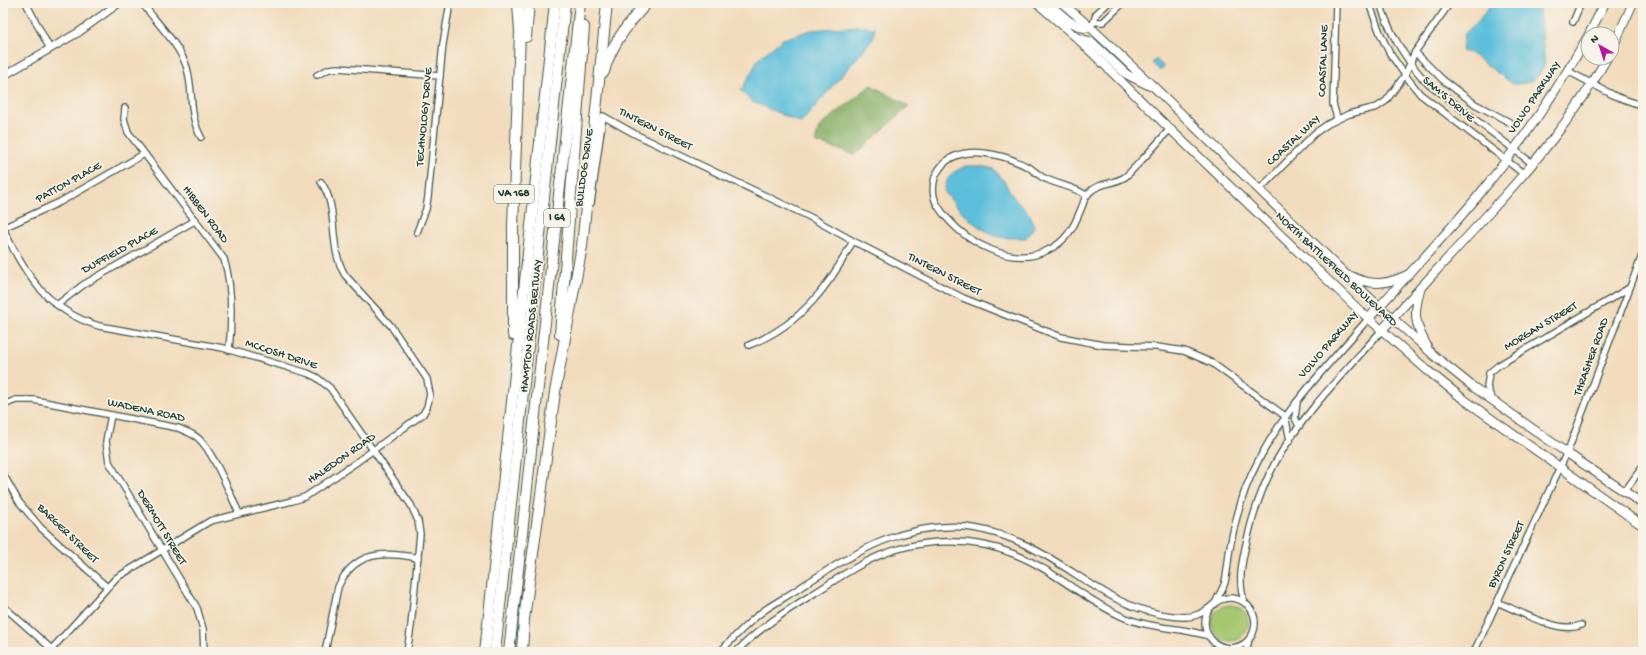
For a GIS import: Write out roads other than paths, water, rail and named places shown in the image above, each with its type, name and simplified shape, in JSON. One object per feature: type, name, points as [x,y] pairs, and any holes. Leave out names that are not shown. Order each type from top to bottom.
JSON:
[{"type":"highway","name":"VA 168","points":[[514,386],[513,226],[520,37],[518,3]]},
{"type":"highway","points":[[518,119],[529,3]]},
{"type":"highway","name":"HAMPTON ROADS BELTWAY","points":[[485,652],[555,3]]},
{"type":"highway","points":[[495,652],[565,3]]},
{"type":"highway","points":[[505,652],[576,3]]},
{"type":"highway","name":"HAMPTON ROADS BELTWAY","points":[[509,652],[580,3]]},
{"type":"highway","points":[[555,392],[586,3]]},
{"type":"highway","points":[[599,112],[607,3]]},
{"type":"highway","points":[[522,652],[524,619],[555,392],[582,246],[606,63],[622,36],[647,3]]},
{"type":"main road","name":"NORTH BATTLEFIELD BOULEVARD","points":[[1037,3],[1077,38],[1170,129],[1382,330],[1462,398],[1643,526]]},
{"type":"main road","points":[[1048,3],[1074,24],[1085,28],[1092,24]]},
{"type":"main road","name":"NORTH BATTLEFIELD BOULEVARD","points":[[1062,3],[1092,24],[1156,89],[1341,270],[1431,352],[1472,386],[1643,504]]},
{"type":"main road","name":"VOLVO PARKWAY","points":[[1594,26],[1606,3]]},
{"type":"main road","points":[[1620,31],[1633,3]]},
{"type":"main road","points":[[1077,38],[1094,44],[1126,74],[1156,89]]},
{"type":"main road","name":"VOLVO PARKWAY","points":[[1369,318],[1452,226],[1506,161],[1546,106],[1580,50]]},
{"type":"main road","points":[[1382,330],[1533,164],[1570,118],[1593,84],[1603,66]]},
{"type":"main road","points":[[1341,270],[1360,280],[1376,284],[1394,281],[1409,274]]},
{"type":"main road","points":[[1421,287],[1415,316],[1420,332],[1431,352]]},
{"type":"street","points":[[26,3],[50,50]]},
{"type":"street","points":[[3,76],[80,32],[119,3]]},
{"type":"street","points":[[142,3],[178,49],[187,66],[194,120],[201,137]]},
{"type":"street","name":"TECHNOLOGY DRIVE","points":[[417,232],[426,209],[428,198],[443,44],[450,3]]},
{"type":"street","points":[[1077,38],[1092,24],[1096,14],[1108,3]]},
{"type":"street","points":[[1092,24],[1103,22],[1123,3]]},
{"type":"street","name":"COASTAL LANE","points":[[1336,3],[1333,104],[1337,118]]},
{"type":"street","name":"SAM'S DRIVE","points":[[1369,3],[1385,44],[1405,76],[1420,94],[1524,174]]},
{"type":"street","name":"SAM'S DRIVE","points":[[1380,3],[1392,36],[1410,63],[1430,86],[1533,164]]},
{"type":"street","name":"COASTAL WAY","points":[[1259,190],[1315,133],[1337,118],[1370,110],[1382,104],[1405,76],[1415,52],[1450,3]]},
{"type":"street","points":[[1573,22],[1581,3]]},
{"type":"street","points":[[1415,52],[1443,80],[1475,104],[1513,124]]},
{"type":"street","points":[[317,75],[329,69],[338,68],[440,76]]},
{"type":"street","points":[[1568,71],[1615,96],[1643,106]]},
{"type":"street","name":"HIBBEN ROAD","points":[[125,108],[124,120],[128,132],[220,252],[227,269],[231,319],[229,350]]},
{"type":"street","name":"BULLDOG DRIVE","points":[[589,223],[599,112]]},
{"type":"street","name":"TINTERN STREET","points":[[599,112],[642,138],[810,217],[852,241],[963,298],[1061,337],[1103,345],[1157,347],[1184,351],[1217,367],[1285,416]]},
{"type":"street","points":[[1087,196],[1080,192],[1056,184],[1018,163],[981,153],[970,152],[960,155],[942,165],[937,172],[933,189],[937,205],[951,223],[962,233],[986,248],[1015,256],[1038,254],[1058,244],[1073,228],[1087,196],[1100,186],[1126,177],[1170,129]]},
{"type":"street","name":"PATTON PLACE","points":[[3,228],[60,202],[144,154]]},
{"type":"street","name":"HALEDON ROAD","points":[[52,651],[107,586],[116,578],[210,521],[292,501],[305,496],[374,450],[421,416],[427,407],[429,399],[429,384],[425,375],[391,326],[345,275],[340,267],[335,252],[330,202],[326,189],[321,182]]},
{"type":"street","name":"DUFFIELD PLACE","points":[[57,305],[83,285],[196,220]]},
{"type":"street","name":"MCCOSH DRIVE","points":[[3,228],[14,252],[28,274],[57,305],[82,321],[99,326],[229,350],[307,372],[324,382],[337,396],[414,510],[419,526],[418,558],[407,652]]},
{"type":"street","points":[[749,345],[764,339],[781,328],[810,304],[834,276],[852,241]]},
{"type":"street","name":"THRASHER ROAD","points":[[1560,468],[1580,422],[1643,253]]},
{"type":"street","name":"MORGAN STREET","points":[[1492,400],[1488,387],[1489,373],[1499,365],[1629,288]]},
{"type":"street","name":"VOLVO PARKWAY","points":[[1209,636],[1205,624],[1206,618],[1225,582],[1235,524],[1245,490],[1262,453],[1285,416],[1299,398],[1369,318]]},
{"type":"street","points":[[1246,652],[1254,630],[1255,621],[1252,611],[1245,603],[1240,586],[1241,571],[1250,526],[1265,484],[1275,463],[1299,426],[1382,330]]},
{"type":"street","points":[[1299,398],[1295,414],[1299,426]]},
{"type":"street","name":"WADENA ROAD","points":[[3,405],[16,400],[34,400],[178,428],[189,432],[198,438],[208,450],[239,513]]},
{"type":"street","name":"DERMOTT STREET","points":[[111,415],[106,441],[109,462],[197,608],[203,629],[204,652]]},
{"type":"street","points":[[1285,416],[1290,440]]},
{"type":"street","points":[[1625,491],[1643,466]]},
{"type":"street","name":"BYRON STREET","points":[[1474,652],[1560,468]]},
{"type":"street","name":"BARGER STREET","points":[[3,474],[19,502],[41,528],[107,586]]},
{"type":"street","points":[[720,652],[750,622],[767,609],[841,562],[874,543],[904,533],[924,529],[967,527],[1008,538],[1043,553],[1111,597],[1133,608],[1159,615],[1188,617],[1200,614],[1222,599],[1231,598],[1245,603]]},
{"type":"street","points":[[736,652],[755,634],[781,615],[863,563],[879,555],[904,547],[941,542],[974,543],[1014,554],[1038,565],[1102,606],[1122,616],[1144,625],[1193,632],[1209,636],[1224,652]]},
{"type":"street","points":[[325,652],[338,587],[343,577],[353,565],[364,558],[381,554],[418,558]]},
{"type":"street","points":[[1497,602],[1562,627],[1574,628],[1581,625]]},
{"type":"street","points":[[3,606],[52,651]]},
{"type":"street","points":[[1218,644],[1224,647],[1235,647],[1246,642],[1250,638]]},
{"type":"water","points":[[1492,3],[1538,3],[1545,63],[1537,77],[1529,82],[1513,84],[1467,51],[1462,52],[1464,34],[1479,20]]},
{"type":"water","points":[[857,26],[875,28],[873,39],[801,123],[751,101],[741,91],[759,58],[783,39],[811,30]]},
{"type":"water","points":[[1156,59],[1164,67],[1160,71],[1152,63]]},
{"type":"water","points":[[965,166],[981,166],[994,169],[1004,181],[1014,198],[1031,216],[1034,227],[1026,238],[996,236],[971,221],[954,204],[944,191],[945,186],[950,176]]}]
